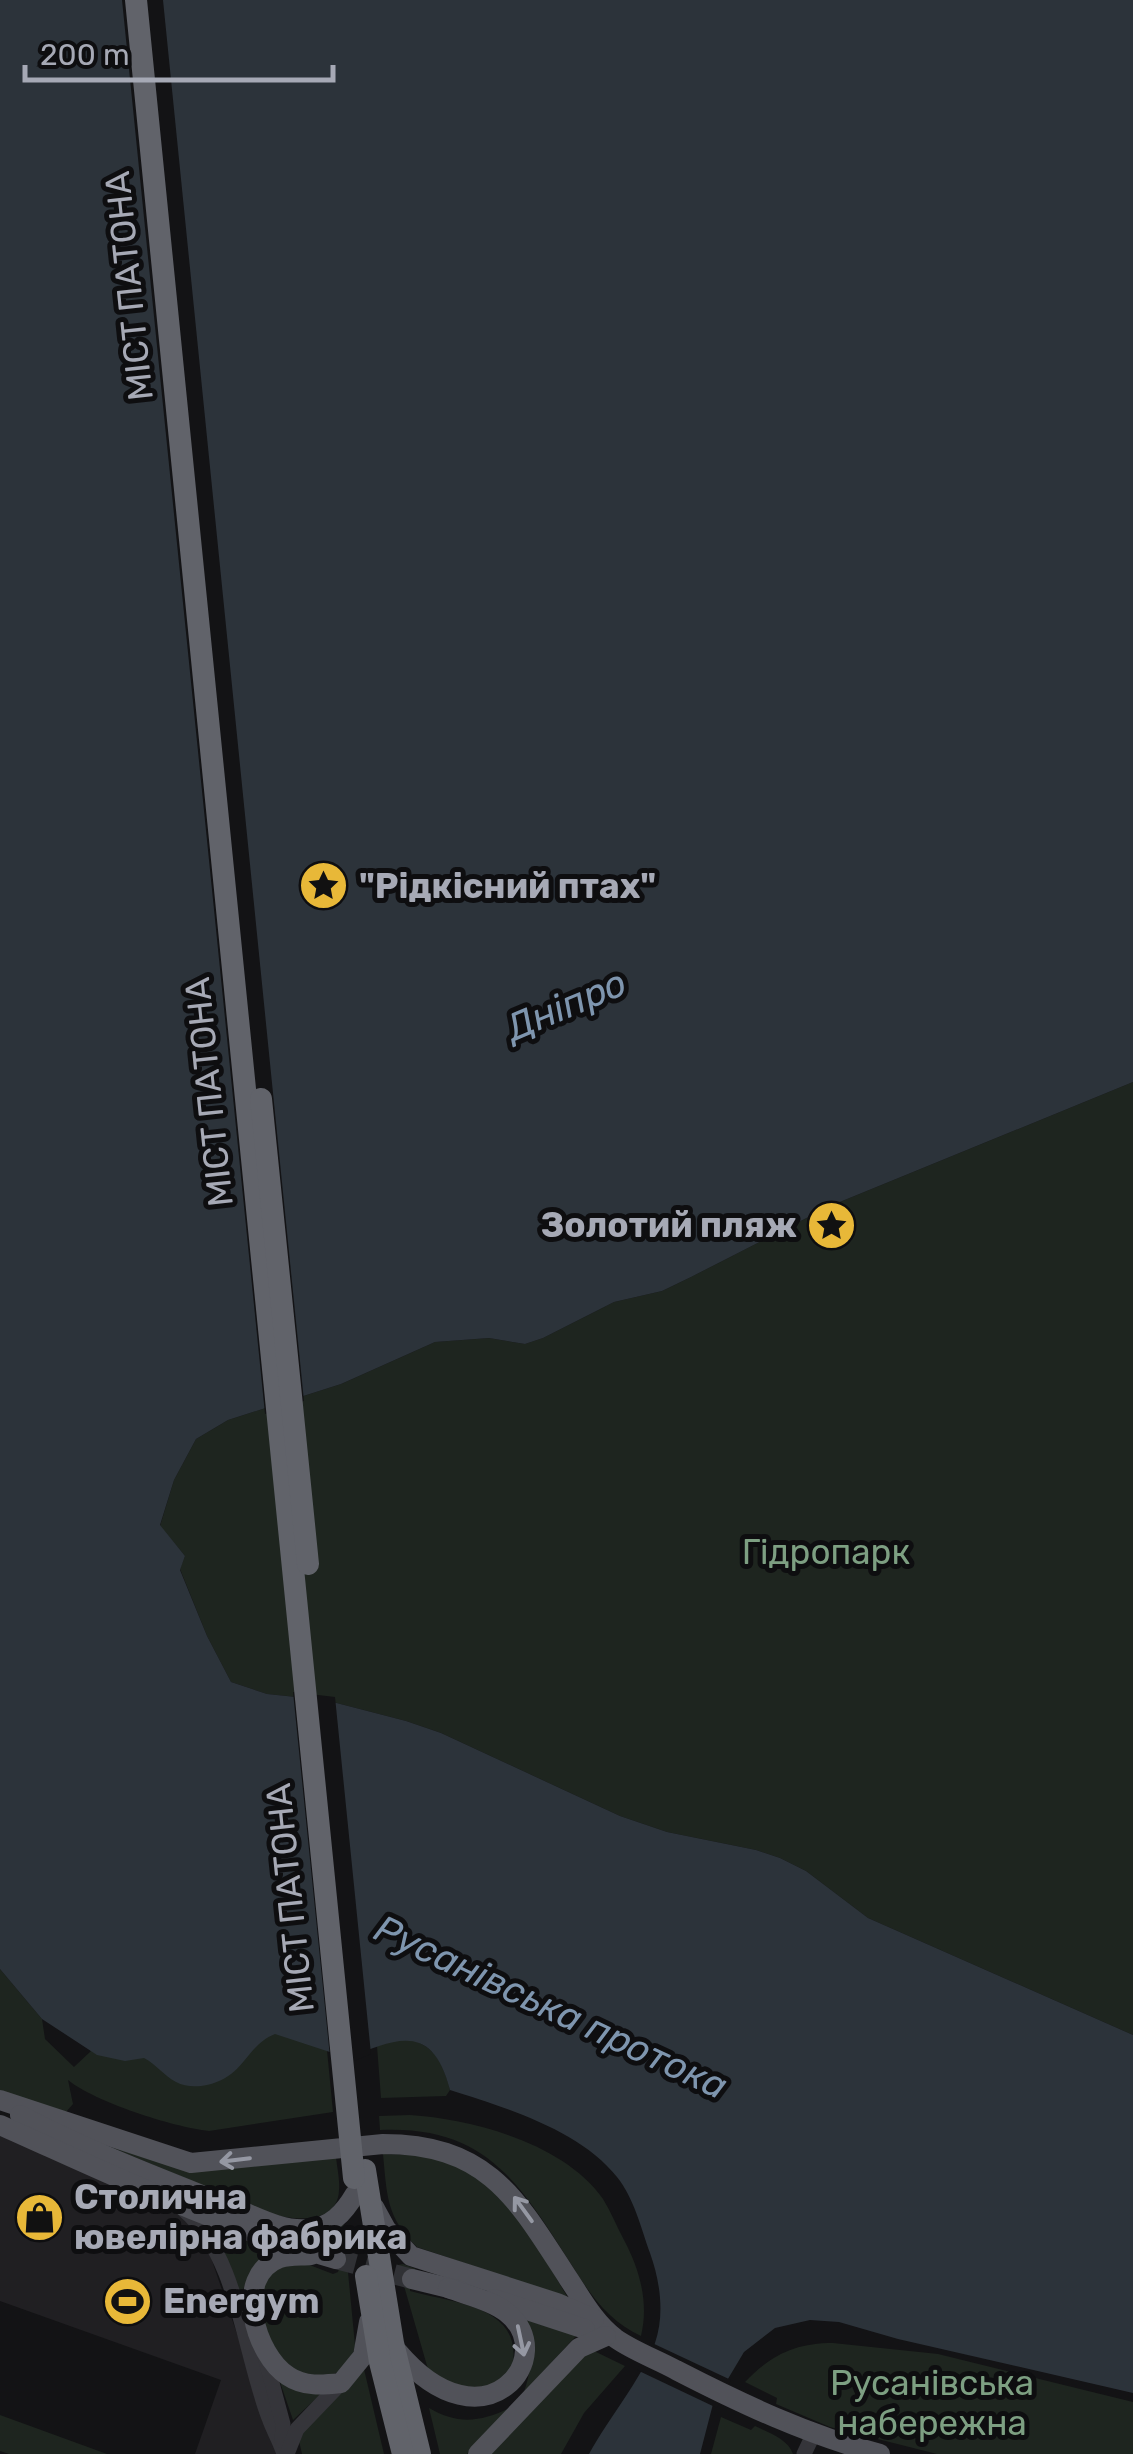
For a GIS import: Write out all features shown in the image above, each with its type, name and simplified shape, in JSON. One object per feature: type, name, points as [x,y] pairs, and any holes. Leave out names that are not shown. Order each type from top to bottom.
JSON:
[{"type":"highway","name":"МІСТ ПАТОНА","points":[[136,0],[360,2184]]},
{"type":"highway","name":"МІСТ ПАТОНА","points":[[150,0],[295,1434],[360,2184]]},
{"type":"highway","points":[[360,2184],[370,2306],[403,2454]]},
{"type":"highway","points":[[360,2184],[420,2454]]},
{"type":"main road","points":[[0,2102],[52,2132],[278,2225],[310,2229],[328,2224],[344,2213],[360,2184]]},
{"type":"main road","points":[[0,2102],[191,2163],[382,2144],[435,2149],[485,2171],[510,2192],[610,2334]]},
{"type":"main road","points":[[0,2125],[178,2204],[327,2256],[280,2258],[256,2281],[252,2296],[262,2348],[288,2377],[320,2385],[341,2383],[363,2356],[370,2306]]},
{"type":"main road","points":[[360,2184],[386,2229],[411,2256],[557,2303],[754,2408],[809,2444],[880,2454]]},
{"type":"main road","points":[[412,2278],[610,2334]]},
{"type":"main road","points":[[393,2344],[414,2376],[440,2402],[469,2412],[482,2412],[504,2400],[517,2386],[524,2367],[524,2344],[517,2324],[505,2310],[448,2288]]},
{"type":"main road","points":[[478,2454],[579,2348],[610,2334]]},
{"type":"street","points":[[178,2204],[196,2220],[213,2245],[268,2418],[284,2451]]},
{"type":"street","points":[[262,2348],[283,2424],[284,2451]]},
{"type":"street","points":[[284,2451],[297,2430],[341,2383]]},
{"type":"shaded area","points":[[0,2134],[188,2221],[207,2246],[278,2454],[195,2454],[221,2380],[0,2301]]},
{"type":"green space","name":"Гідропарк","points":[[1133,1082],[1133,2035],[868,1918],[806,1871],[780,1858],[667,1832],[620,1816],[441,1733],[406,1721],[325,1700],[267,1694],[231,1682],[180,1569],[185,1556],[160,1526],[174,1480],[196,1439],[228,1420],[341,1384],[435,1342],[489,1338],[525,1344],[543,1338],[614,1302],[662,1291],[830,1206]]},
{"type":"green space","points":[[0,1969],[42,2019],[45,2039],[74,2067],[91,2051],[83,2044],[217,2011],[327,2050],[333,2112],[209,2131],[135,2112],[96,2097],[68,2080],[73,2104],[66,2112],[0,2091]]},
{"type":"green space","points":[[399,2038],[420,2043],[434,2054],[447,2079],[450,2090],[446,2096],[381,2098],[377,2046]]},
{"type":"green space","points":[[410,2115],[461,2122],[516,2138],[566,2163],[586,2180],[606,2204],[635,2263],[643,2299],[641,2336],[611,2316],[594,2298],[536,2211],[498,2166],[448,2138],[417,2131],[380,2130],[379,2116]]},
{"type":"green space","points":[[77,2133],[185,2168],[336,2157],[337,2201],[323,2215],[313,2217],[271,2214]]},
{"type":"green space","points":[[383,2154],[438,2158],[482,2182],[515,2215],[568,2298],[417,2247],[394,2215],[387,2194]]},
{"type":"green space","points":[[343,2220],[355,2345],[352,2356],[338,2372],[308,2377],[288,2367],[275,2351],[260,2318],[258,2296],[261,2284],[274,2267],[307,2264],[333,2274],[338,2272],[343,2256],[290,2237]]},
{"type":"green space","points":[[210,2228],[273,2250],[251,2272],[240,2301]]},
{"type":"green space","points":[[398,2265],[416,2269],[412,2272],[410,2291],[467,2305],[499,2321],[509,2334],[513,2351],[511,2373],[457,2404],[443,2399],[434,2390]]},
{"type":"green space","points":[[520,2313],[577,2335],[524,2392],[530,2352]]},
{"type":"green space","name":"Русанівська набережна","points":[[833,2343],[938,2354],[1133,2402],[1133,2454],[937,2454],[830,2427],[776,2404],[777,2398],[745,2382],[784,2352]]},
{"type":"green space","points":[[594,2351],[625,2366],[584,2413],[561,2454],[491,2454],[584,2356]]},
{"type":"green space","points":[[363,2365],[384,2454],[302,2454],[299,2441],[303,2429]]},
{"type":"green space","points":[[280,2382],[321,2394],[293,2420]]},
{"type":"green space","points":[[429,2408],[469,2420],[510,2408],[467,2454],[440,2454]]},
{"type":"green space","points":[[0,2415],[107,2454],[0,2451]]},
{"type":"green space","points":[[721,2417],[772,2434],[787,2444],[793,2454],[711,2454]]},
{"type":"water","points":[[0,0],[1133,0],[1133,1082],[830,1206],[662,1291],[614,1302],[543,1338],[525,1344],[489,1338],[435,1342],[341,1384],[228,1420],[196,1439],[174,1480],[160,1525],[185,1556],[180,1570],[231,1682],[267,1694],[325,1700],[406,1721],[441,1733],[620,1816],[667,1832],[780,1858],[806,1871],[868,1918],[1133,2035],[1133,2393],[839,2322],[810,2320],[775,2328],[744,2352],[713,2404],[700,2454],[589,2454],[648,2358],[658,2332],[660,2309],[656,2275],[636,2214],[623,2185],[601,2160],[540,2122],[450,2090],[434,2054],[411,2041],[383,2045],[348,2058],[275,2034],[220,2081],[187,2086],[144,2058],[125,2061],[97,2055],[42,2019],[0,1969]]},
{"type":"pier","points":[[122,0],[163,0],[304,1401],[265,1414]]},
{"type":"pier","points":[[293,1692],[335,1697],[371,2054],[349,2063],[330,2057]]},
{"type":"pier","points":[[650,2342],[731,2380],[717,2408],[637,2370]]},
{"type":"tunnel","points":[[336,2259],[412,2279]]},
{"type":"place","name":"\"Рідкісний птах\"","points":[[324,886]]},
{"type":"place","name":"Золотий пляж","points":[[832,1225]]},
{"type":"place","name":"Столична ювелірна фабрика","points":[[39,2217]]},
{"type":"place","name":"Energym","points":[[128,2301]]},
{"type":"water label","name":"Дніпро","points":[[566,1005]]},
{"type":"water label","name":"Русанівська протока","points":[[551,2007]]}]
